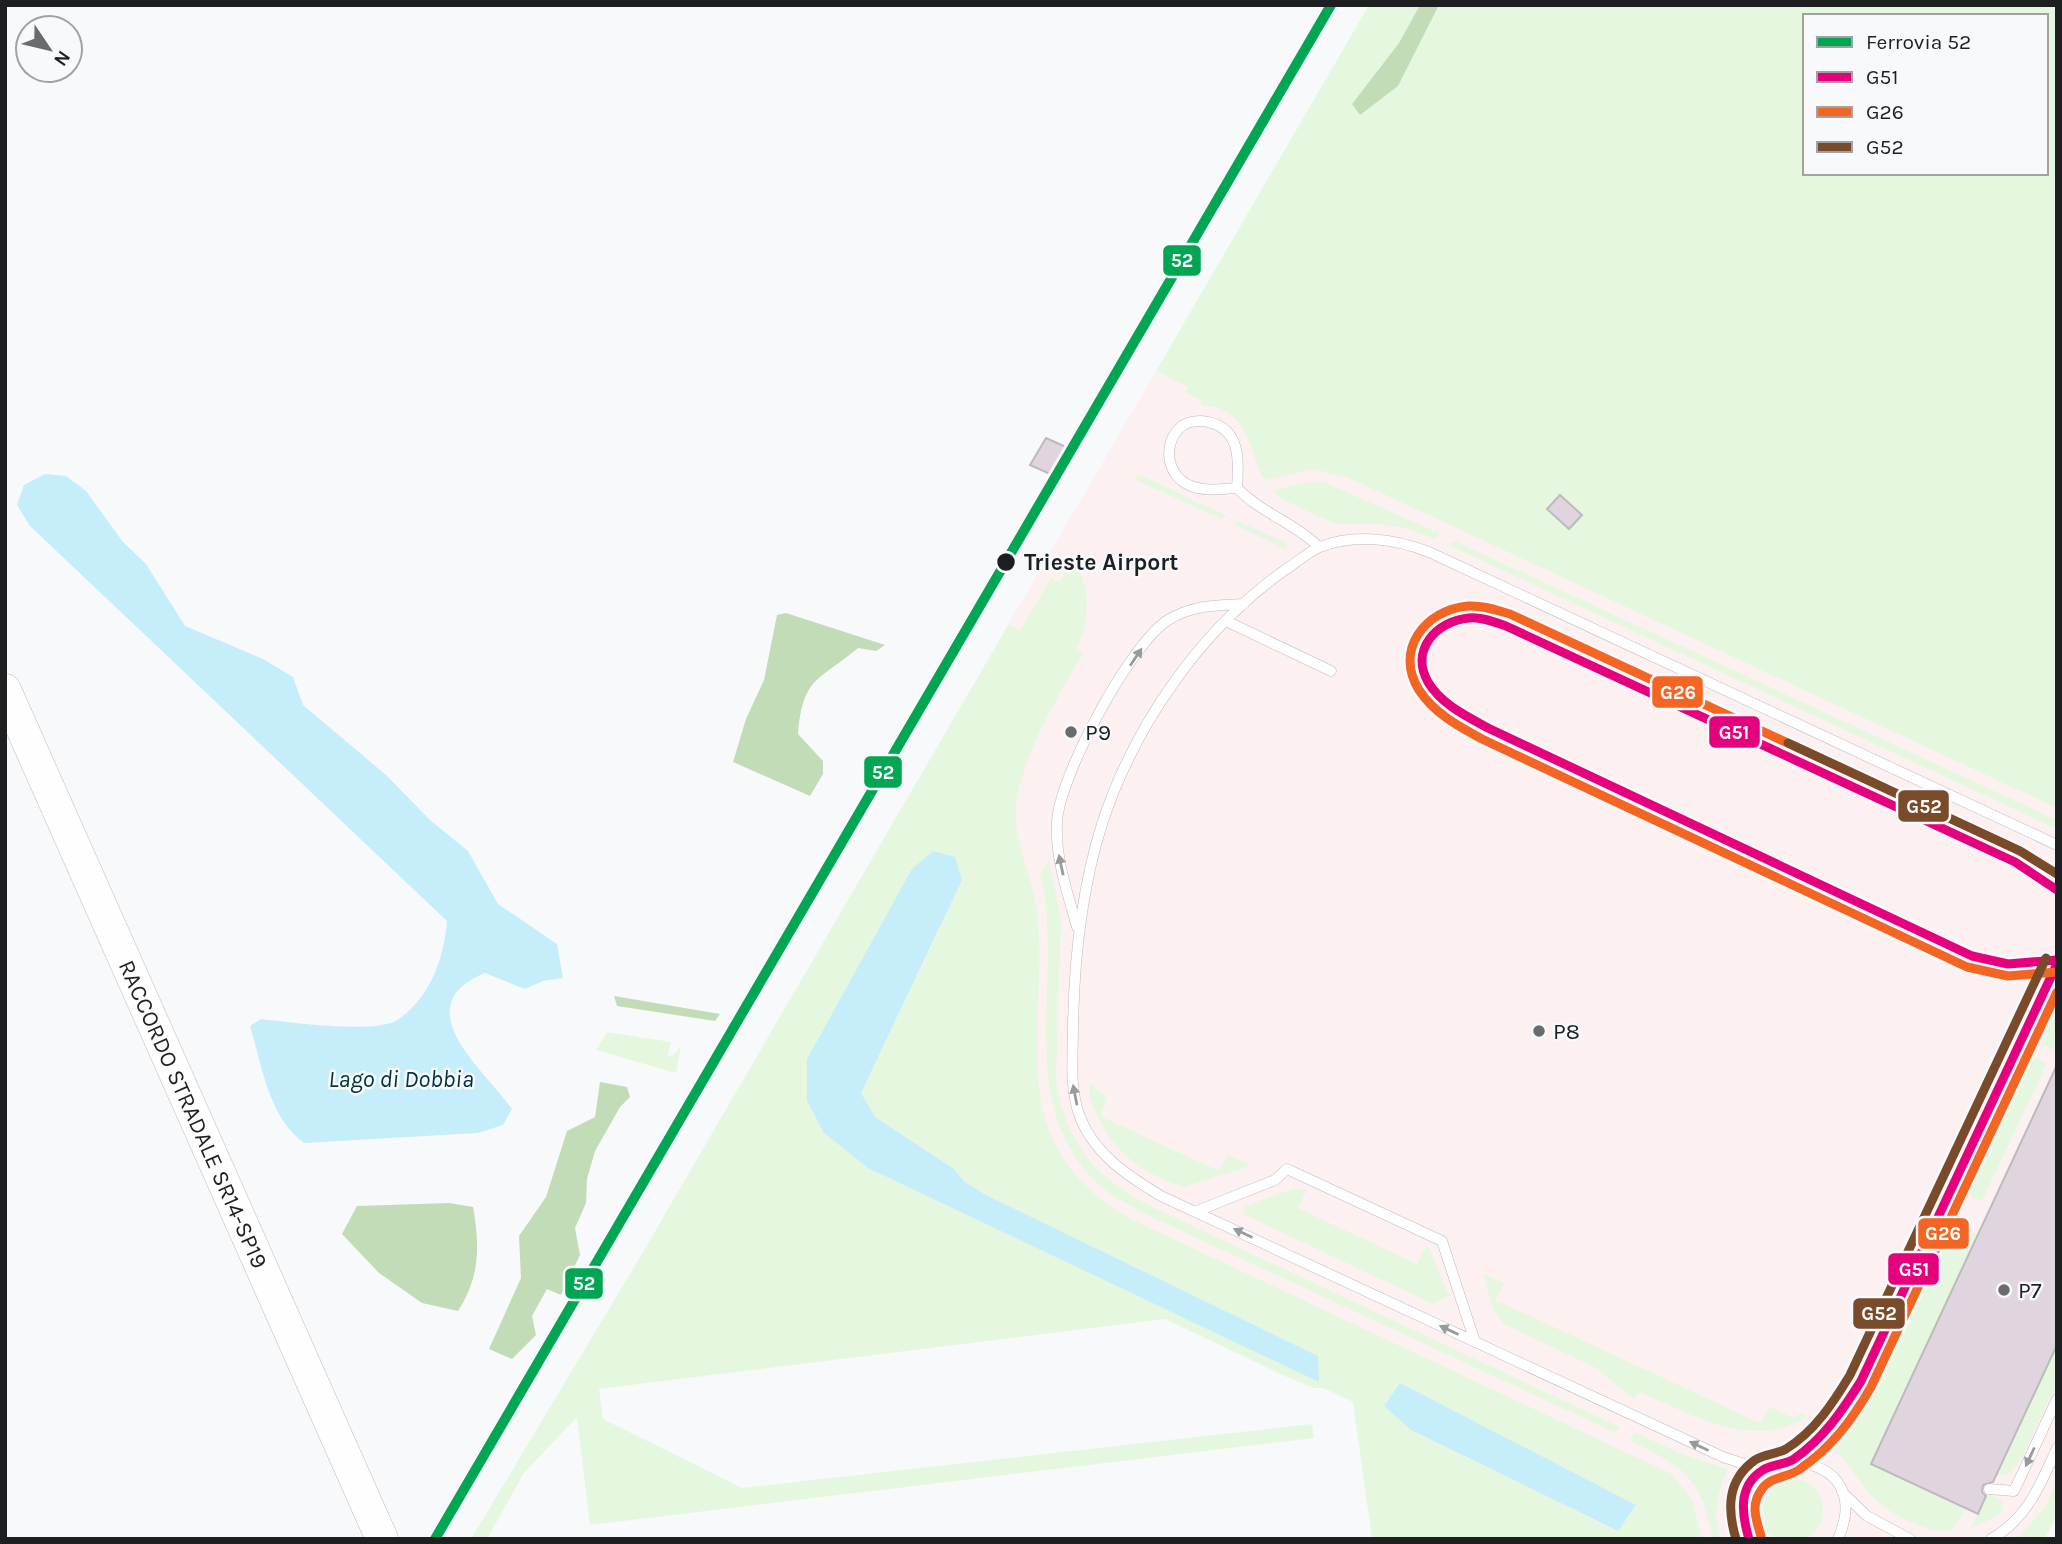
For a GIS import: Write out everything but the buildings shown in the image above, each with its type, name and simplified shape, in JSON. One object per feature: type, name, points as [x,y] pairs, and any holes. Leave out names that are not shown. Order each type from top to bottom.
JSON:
[{"type":"main road","name":"RACCORDO STRADALE SR14-SP19","points":[[5,690],[382,1539]]},
{"type":"lane","points":[[1237,488],[1204,489],[1187,485],[1177,476],[1169,462],[1169,449],[1182,426],[1194,421],[1206,421],[1221,426],[1232,437],[1238,452],[1237,488],[1251,502],[1308,536],[1319,548]]},
{"type":"lane","points":[[1763,1470],[1723,1457],[1161,1196],[1109,1160],[1093,1141],[1080,1116],[1072,1068],[1078,931],[1095,849],[1127,764],[1163,701],[1226,621],[1275,577],[1319,548],[1364,539],[1409,544],[2057,845]]},
{"type":"lane","points":[[1078,931],[1061,866],[1057,820],[1069,779],[1098,715],[1147,640],[1165,622],[1190,608],[1244,604]]},
{"type":"lane","points":[[1749,1539],[1741,1512],[1744,1496],[1752,1481],[1763,1470],[1792,1460],[1835,1423],[1861,1381],[2057,961],[2008,964],[1972,956],[1488,728],[1456,711],[1427,681],[1422,669],[1422,657],[1427,638],[1444,624],[1470,617],[1506,626],[2015,862],[2034,872],[2057,890]]},
{"type":"lane","points":[[1226,621],[1331,671]]},
{"type":"lane","points":[[1197,1211],[1275,1180],[1287,1169],[1442,1241],[1475,1342]]},
{"type":"lane","points":[[1989,1489],[2014,1491],[2057,1399]]},
{"type":"lane","points":[[1991,1539],[2006,1531],[2022,1513],[2037,1492],[2057,1448]]},
{"type":"lane","points":[[1792,1460],[1811,1463],[1829,1474],[1840,1490],[1867,1516],[1910,1539]]},
{"type":"lane","points":[[1838,1539],[1844,1524],[1845,1507],[1840,1490]]},
{"type":"shaded area","points":[[1156,371],[2057,795],[2057,1513],[2045,1539],[1633,1539],[1324,1388],[1314,1388],[1165,1319],[663,1217]]},
{"type":"green space","points":[[1369,5],[1420,5],[1399,43],[1352,104],[1398,86],[1439,5],[2057,5],[2057,808],[1347,477],[1313,469],[1264,480],[1244,431],[1237,421],[1228,413],[1202,405],[1202,401],[1186,393],[1188,387],[1156,371]]},
{"type":"green space","points":[[1420,5],[1439,5],[1398,86],[1360,115],[1352,104],[1399,43]]},
{"type":"green space","points":[[1138,474],[1227,516],[1221,519],[1134,479]]},
{"type":"green space","points":[[1324,482],[1439,533],[1435,539],[1405,528],[1379,524],[1335,524],[1282,499],[1273,491],[1301,483]]},
{"type":"green space","points":[[1238,521],[1285,542],[1287,547],[1285,549],[1233,524]]},
{"type":"green space","points":[[1455,541],[2057,820],[2057,829],[1448,545]]},
{"type":"green space","points":[[1073,560],[1086,592],[1084,628],[1076,649],[1083,654],[1053,706],[1027,761],[1016,814],[1020,844],[1038,919],[1039,1087],[1047,1124],[1063,1158],[1090,1190],[1131,1219],[1672,1474],[1692,1499],[1702,1539],[1372,1539],[1353,1402],[1324,1388],[1314,1388],[1287,1377],[1165,1319],[599,1389],[603,1419],[742,1488],[1312,1424],[1314,1438],[590,1525],[577,1417],[524,1473],[487,1539],[471,1539],[646,1247],[1009,624],[1020,631],[1051,578],[1059,582]],"holes":[[[943,922],[861,1093],[875,1117],[954,1169],[965,1182],[986,1195],[1318,1356],[1319,1381],[868,1168],[824,1133],[807,1101]],[[1400,1384],[1636,1505],[1617,1531],[1411,1430],[1384,1406]]]},
{"type":"green space","points":[[786,613],[885,645],[876,651],[858,648],[823,674],[809,690],[800,715],[798,734],[823,761],[823,774],[810,796],[733,762],[746,719],[764,680],[777,615]]},
{"type":"green space","points":[[1049,859],[1061,919],[1056,1081],[1069,1127],[1091,1162],[1105,1176],[1141,1201],[1620,1427],[1616,1433],[1158,1220],[1114,1196],[1091,1177],[1068,1144],[1054,1109],[1048,1071],[1048,952],[1040,874]]},
{"type":"green space","points":[[2057,982],[2057,1040],[2052,1050],[2028,1038]]},
{"type":"green space","points":[[614,996],[720,1014],[715,1021],[617,1006]]},
{"type":"green space","points":[[607,1032],[671,1042],[668,1056],[673,1055],[681,1046],[676,1073],[596,1050]]},
{"type":"green space","points":[[2022,1052],[2047,1063],[1982,1201],[1961,1192],[1947,1221],[1977,1235],[1871,1463],[1965,1508],[1953,1530],[1931,1529],[1896,1515],[1877,1501],[1839,1455],[1825,1444],[1844,1421],[1869,1381]]},
{"type":"green space","points":[[600,1082],[627,1087],[630,1097],[620,1107],[595,1151],[587,1179],[586,1203],[575,1228],[580,1255],[561,1295],[547,1289],[532,1316],[536,1335],[512,1359],[489,1349],[521,1278],[519,1236],[546,1197],[567,1131],[595,1117]]},
{"type":"green space","points":[[1090,1083],[1108,1098],[1100,1116],[1219,1171],[1228,1155],[1248,1164],[1247,1167],[1184,1187],[1141,1168],[1118,1148],[1100,1123],[1089,1092]]},
{"type":"green space","points":[[1296,1188],[1307,1190],[1298,1208],[1417,1264],[1426,1247],[1429,1248],[1449,1296],[1433,1304],[1243,1214],[1245,1206]]},
{"type":"green space","points":[[449,1203],[473,1207],[477,1235],[471,1286],[458,1311],[422,1303],[379,1273],[342,1234],[357,1206]]},
{"type":"green space","points":[[1483,1273],[1504,1283],[1496,1300],[1760,1423],[1770,1407],[1793,1418],[1801,1413],[1808,1416],[1788,1426],[1767,1431],[1745,1430],[1701,1419],[1640,1392],[1633,1399],[1598,1369],[1504,1324],[1493,1309]]},
{"type":"green space","points":[[2057,1345],[2057,1383],[2021,1460],[2007,1475],[1996,1475]]},
{"type":"green space","points":[[1634,1432],[1682,1454],[1728,1469],[1717,1503],[1720,1539],[1713,1539],[1702,1500],[1687,1476],[1665,1459],[1630,1440]]},
{"type":"green space","points":[[1785,1478],[1797,1478],[1814,1487],[1821,1498],[1821,1522],[1814,1533],[1797,1542],[1785,1542],[1773,1537],[1764,1528],[1759,1516],[1759,1504],[1764,1492],[1773,1483]]},
{"type":"green space","points":[[2057,1482],[2057,1513],[2045,1539],[2017,1539],[2045,1507]]},
{"type":"green space","points":[[1987,1493],[2001,1500],[2004,1508],[1994,1518],[1971,1528]]},
{"type":"water","name":"Lago di Dobbia","points":[[45,474],[66,476],[86,491],[123,542],[146,564],[185,626],[263,659],[293,677],[303,705],[386,775],[430,820],[468,851],[498,904],[557,944],[563,978],[543,981],[525,989],[485,973],[462,987],[451,1003],[451,1021],[458,1039],[470,1058],[512,1109],[503,1125],[478,1133],[304,1143],[282,1120],[268,1090],[250,1026],[261,1019],[353,1027],[388,1024],[399,1019],[420,999],[434,975],[443,949],[447,921],[30,526],[17,505],[24,485]]},
{"type":"water","points":[[933,851],[955,857],[962,880],[861,1093],[875,1117],[954,1169],[965,1182],[986,1195],[1318,1356],[1319,1382],[868,1168],[824,1133],[807,1101],[807,1059],[912,869]]},
{"type":"water","points":[[1400,1383],[1636,1505],[1618,1531],[1411,1430],[1384,1406]]},
{"type":"rail line","name":"52","points":[[435,1539],[1331,5]]},
{"type":"transit line","name":"G26","points":[[2057,874],[2020,851],[1510,614],[1478,606],[1453,609],[1427,624],[1412,647],[1412,675],[1425,698],[1447,718],[1482,739],[1967,967],[2008,976],[2057,972]]},
{"type":"transit line","name":"G51","points":[[2057,890],[2015,862],[1506,626],[1479,618],[1457,620],[1437,631],[1424,648],[1423,670],[1433,690],[1455,709],[1488,728],[1972,956],[2008,964],[2057,960]]},
{"type":"transit line","name":"G52","points":[[1788,743],[2020,851],[2057,874]]},
{"type":"transit line","name":"G52","points":[[1736,1539],[1731,1517],[1734,1486],[1755,1460],[1786,1449],[1806,1434],[1830,1406],[1850,1375],[2046,958]]},
{"type":"transit line","name":"G51","points":[[1749,1539],[1743,1511],[1749,1484],[1763,1470],[1790,1461],[1805,1451],[1823,1433],[1861,1381],[2057,964]]},
{"type":"transit line","name":"G26","points":[[1761,1536],[1755,1506],[1762,1489],[1770,1482],[1800,1469],[1822,1452],[1849,1422],[1871,1387],[2057,992]]},
{"type":"place","name":"Trieste Airport","points":[[1006,562]]},
{"type":"place","name":"P9","points":[[1071,732]]},
{"type":"place","name":"P8","points":[[1539,1031]]},
{"type":"place","name":"P7","points":[[2004,1290]]}]
